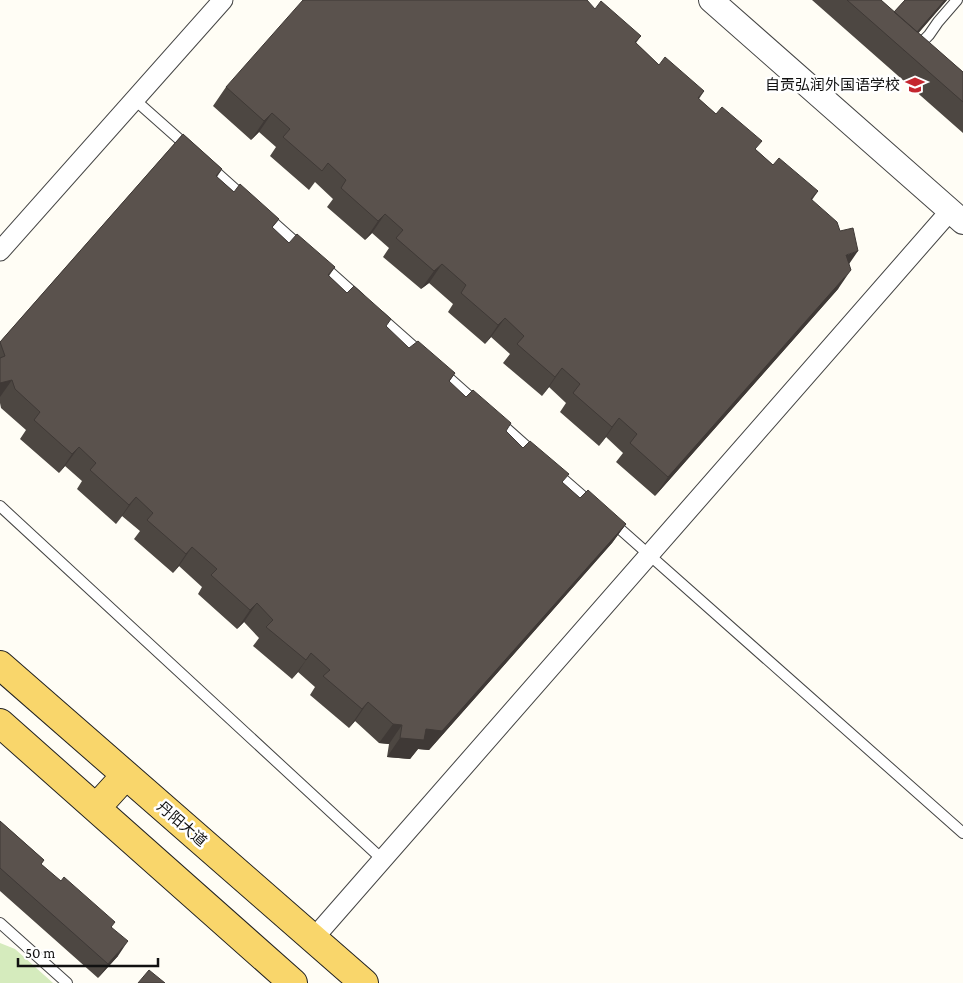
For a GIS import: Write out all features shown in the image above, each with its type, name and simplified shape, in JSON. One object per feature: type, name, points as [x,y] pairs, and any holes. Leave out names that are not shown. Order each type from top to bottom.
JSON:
[{"type":"main road","name":"丹阳大道","points":[[0,665],[364,983]]},
{"type":"main road","points":[[1,727],[96,808],[293,983]]},
{"type":"main road","points":[[96,808],[126,775]]},
{"type":"street","points":[[0,251],[223,0]]},
{"type":"street","points":[[313,939],[650,556],[957,216],[711,0]]},
{"type":"lane","points":[[906,33],[912,39],[924,40],[957,0]]},
{"type":"lane","points":[[135,100],[963,833]]},
{"type":"lane","points":[[0,506],[383,860]]},
{"type":"lane","points":[[0,923],[67,983]]},
{"type":"green space","points":[[0,943],[15,949],[53,983],[0,983]]},
{"type":"building","points":[[303,0],[587,0],[595,9],[601,1],[641,36],[635,42],[659,65],[665,57],[704,91],[698,98],[716,114],[722,107],[762,141],[755,149],[773,165],[779,158],[818,191],[811,199],[837,222],[840,231],[853,228],[858,251],[846,255],[851,270],[668,477],[630,443],[637,434],[619,418],[612,427],[573,393],[580,384],[562,368],[555,377],[517,344],[524,336],[505,318],[498,325],[461,293],[466,285],[442,264],[434,271],[396,238],[403,230],[385,214],[378,221],[341,188],[346,180],[328,163],[322,171],[283,137],[290,129],[272,113],[264,121],[226,87]]},
{"type":"building","points":[[847,0],[881,0],[963,72],[963,102]]},
{"type":"building","points":[[905,0],[945,0],[917,32],[894,12]]},
{"type":"building","points":[[183,134],[222,169],[216,176],[234,192],[240,184],[279,219],[272,227],[289,243],[297,234],[335,267],[328,275],[347,293],[354,286],[391,319],[386,326],[409,348],[418,341],[455,373],[449,381],[466,397],[473,390],[511,423],[506,431],[523,448],[530,441],[569,474],[562,482],[580,498],[588,490],[626,524],[442,731],[426,729],[424,740],[400,738],[402,725],[393,724],[368,702],[362,709],[323,676],[330,670],[311,653],[306,660],[266,627],[273,620],[257,603],[250,610],[211,575],[217,569],[192,547],[186,554],[147,520],[153,513],[136,497],[129,505],[90,470],[96,463],[79,447],[72,454],[34,420],[40,412],[15,389],[12,380],[0,383],[0,358],[5,356],[0,342]]},
{"type":"building","points":[[0,821],[44,860],[41,864],[61,881],[64,877],[115,922],[111,927],[128,941],[108,964],[0,868]]},
{"type":"building","points":[[149,970],[165,983],[138,983]]},
{"type":"place","name":"自贡弘润外国语学校","points":[[915,85]]}]
